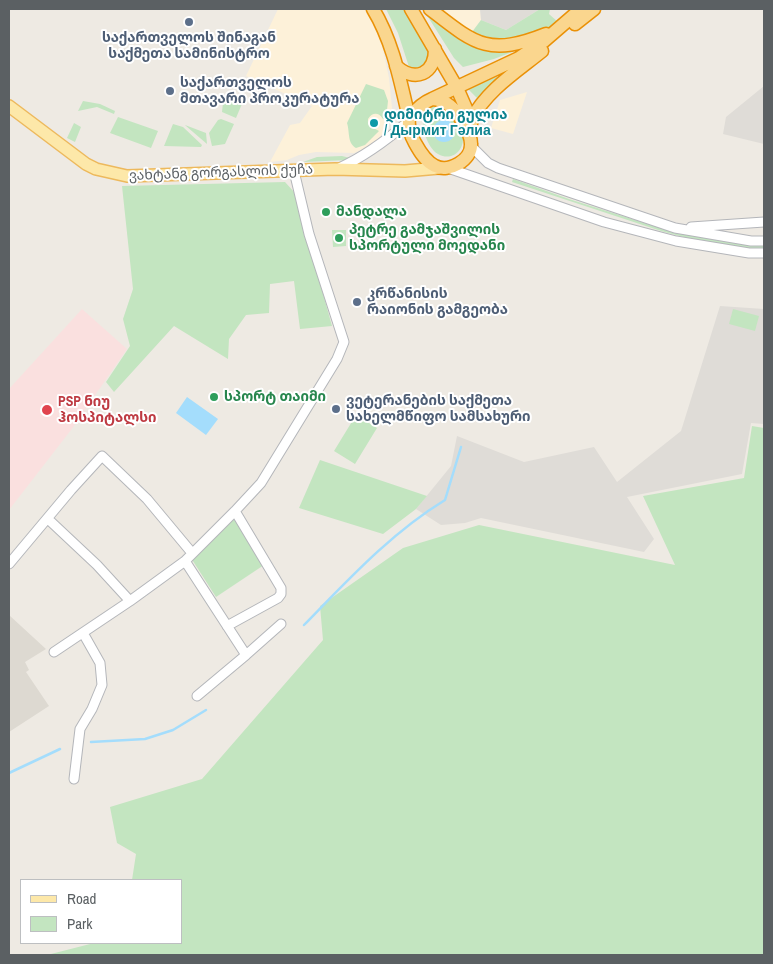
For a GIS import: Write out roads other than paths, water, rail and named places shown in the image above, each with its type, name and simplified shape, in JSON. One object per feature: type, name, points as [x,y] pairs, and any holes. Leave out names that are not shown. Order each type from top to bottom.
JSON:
[{"type":"highway","points":[[373,9],[385,30],[396,66],[413,138],[419,150],[429,162],[443,168],[455,166],[465,159],[471,142],[471,120],[457,88],[411,9]]},
{"type":"highway","points":[[430,9],[471,40],[489,45],[498,46],[518,42],[555,31]]},
{"type":"highway","points":[[409,119],[417,108],[432,99],[519,58],[580,9]]},
{"type":"highway","points":[[471,120],[482,102],[490,94],[594,9]]},
{"type":"highway","points":[[396,66],[408,75],[418,75],[429,68],[434,62],[435,49]]},
{"type":"highway","points":[[432,99],[445,102],[454,108],[460,115],[471,142]]},
{"type":"main road","name":"ვახტანგ გორგასლის ქუჩა","points":[[9,106],[86,164],[96,169],[127,176],[335,169],[404,171],[443,168]]},
{"type":"street","name":"ვახტანგ გორგასლის ქუჩა","points":[[335,169],[361,156],[395,133],[409,119]]},
{"type":"street","points":[[471,142],[488,163],[498,168],[675,228],[751,241],[764,241]]},
{"type":"street","name":"ვახტანგ გორგასლის ქუჩა","points":[[443,168],[604,222],[676,241],[749,253],[764,253]]},
{"type":"street","points":[[54,652],[185,561],[235,511],[261,483],[337,358],[344,342],[309,234],[294,171]]},
{"type":"street","points":[[675,228],[764,222]]},
{"type":"street","points":[[9,564],[102,456],[147,499],[192,553]]},
{"type":"street","points":[[228,626],[282,594],[281,588],[235,511]]},
{"type":"street","points":[[48,519],[97,565],[130,601]]},
{"type":"street","points":[[185,561],[246,655]]},
{"type":"street","points":[[197,696],[281,624]]},
{"type":"street","points":[[74,779],[80,729],[92,709],[102,685],[100,663],[83,632]]},
{"type":"water","points":[[444,120],[452,123],[455,131],[452,139],[444,142],[436,139],[433,131],[436,123]]},
{"type":"water","points":[[187,397],[218,419],[206,435],[176,413]]},
{"type":"waterway","points":[[304,625],[388,542],[445,500],[461,447]]},
{"type":"waterway","points":[[91,742],[145,739],[173,730],[206,710]]},
{"type":"waterway","points":[[9,773],[60,749]]},
{"type":"place","name":"საქართველოს შინაგან საქმეთა სამინისტრო","points":[[189,22]]},
{"type":"place","name":"საქართველოს მთავარი პროკურატურა","points":[[170,91]]},
{"type":"place","name":"დიმიტრი გულია / Дырмит Гәлиа","points":[[374,123]]},
{"type":"place","name":"მანდალა","points":[[326,212]]},
{"type":"place","name":"პეტრე გამჯაშვილის სპორტული მოედანი","points":[[339,238]]},
{"type":"place","name":"კრწანისის რაიონის გამგეობა","points":[[357,302]]},
{"type":"place","name":"სპორტ თაიმი","points":[[214,397]]},
{"type":"place","name":"ვეტერანების საქმეთა სახელმწიფო სამსახური","points":[[336,409]]},
{"type":"place","name":"PSP ნიუ ჰოსპიტალსი","points":[[47,410]]}]
